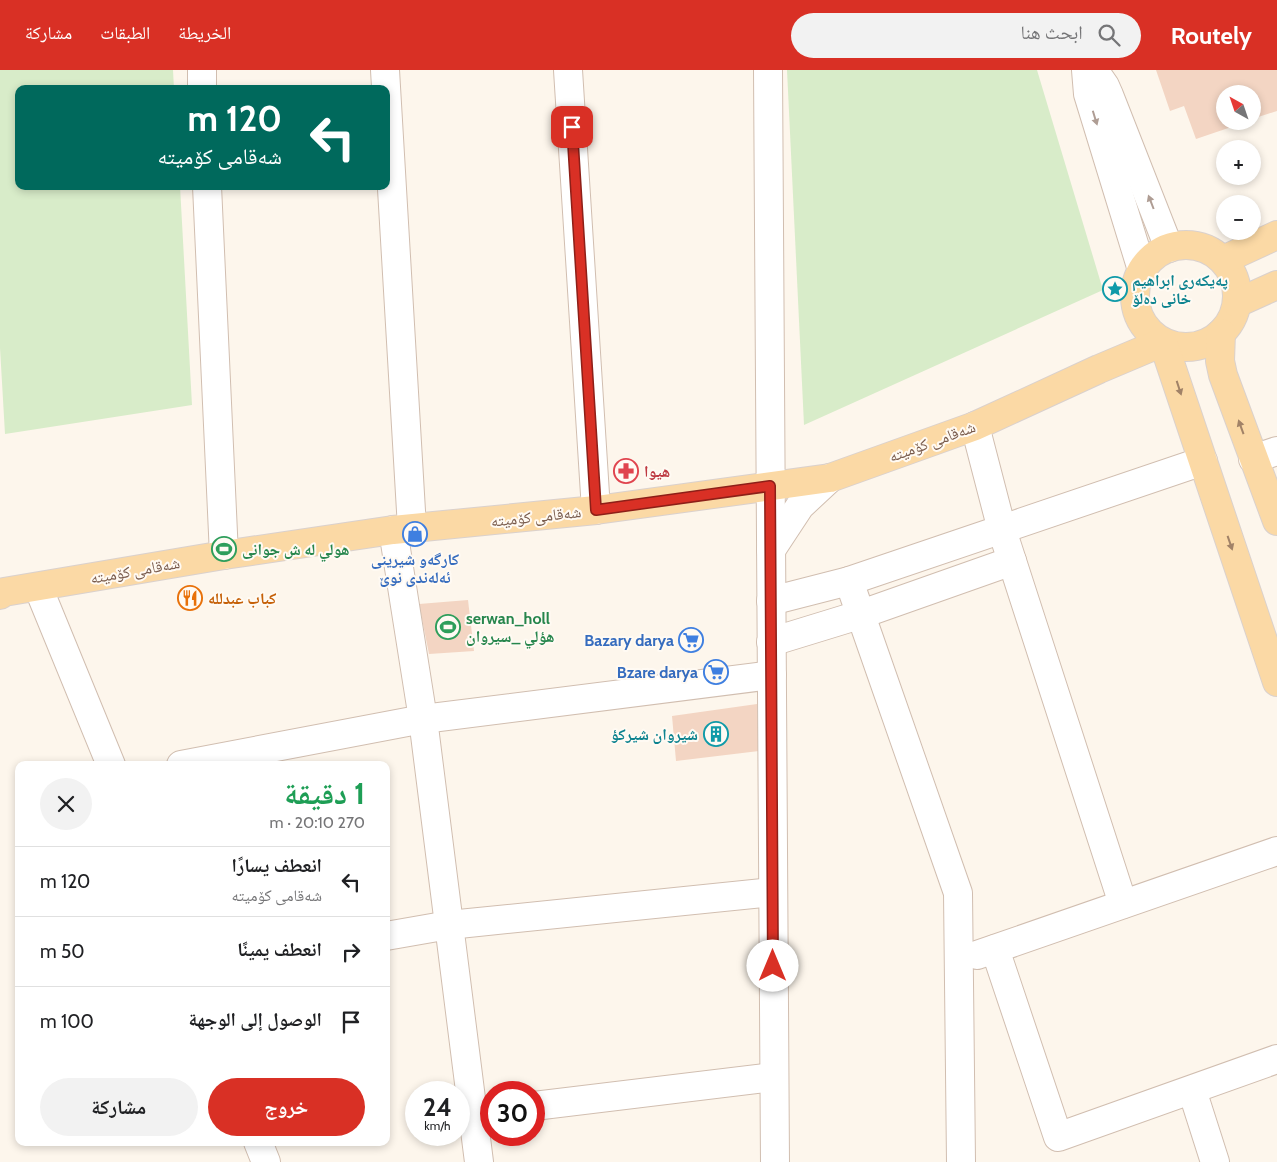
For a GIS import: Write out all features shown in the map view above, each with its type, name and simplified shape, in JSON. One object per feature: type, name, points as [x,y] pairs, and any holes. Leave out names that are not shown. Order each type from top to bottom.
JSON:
[{"type":"main road","points":[[1223,260],[1277,234]]},
{"type":"main road","points":[[1183,245],[1198,246],[1211,251],[1223,260],[1232,273],[1237,288],[1237,303],[1232,320],[1221,333],[1208,342],[1194,347],[1178,347],[1163,342],[1142,323],[1137,309],[1135,295],[1137,282],[1142,270],[1153,257],[1169,248],[1183,245]]},
{"type":"main road","points":[[1237,303],[1277,284]]},
{"type":"main road","points":[[1221,333],[1220,361],[1223,375],[1265,455],[1277,521]]},
{"type":"main road","name":"شەقامی کۆمیتە","points":[[1,592],[224,555],[402,529],[596,510],[830,478],[976,426],[1099,369],[1163,342]]},
{"type":"main road","points":[[1163,342],[1277,682]]},
{"type":"street","points":[[202,70],[202,85]]},
{"type":"street","points":[[385,70],[386,85]]},
{"type":"street","points":[[568,70],[596,510]]},
{"type":"street","points":[[768,70],[774,1162]]},
{"type":"street","points":[[1086,70],[1089,99],[1142,270]]},
{"type":"street","points":[[1094,70],[1109,95],[1169,248]]},
{"type":"street","points":[[207,190],[224,555]]},
{"type":"street","points":[[389,190],[402,529],[423,719],[449,925],[480,1101]]},
{"type":"street","points":[[976,426],[1002,530],[1123,904]]},
{"type":"street","points":[[771,601],[849,582],[1203,462]]},
{"type":"street","points":[[771,550],[800,506],[830,478]]},
{"type":"street","points":[[771,642],[1012,561]]},
{"type":"street","points":[[849,582],[958,893],[961,1162]]},
{"type":"street","points":[[38,587],[109,761]]},
{"type":"street","points":[[202,761],[423,719],[772,675]]},
{"type":"street","points":[[959,961],[1277,850]]},
{"type":"street","points":[[390,935],[449,925],[773,892]]},
{"type":"street","points":[[995,948],[1058,1137],[1277,1059]]},
{"type":"street","points":[[545,1105],[774,1077]]},
{"type":"street","points":[[1192,1090],[1215,1162]]},
{"type":"street","points":[[479,1162],[480,1145]]},
{"type":"street","points":[[260,1146],[266,1162]]},
{"type":"green space","points":[[0,70],[173,70],[174,85],[15,85],[15,190],[180,190],[192,405],[5,434],[0,348]]},
{"type":"green space","points":[[787,70],[1037,70],[1103,290],[804,425]]},
{"type":"building","points":[[1156,70],[1277,70],[1277,111],[1261,116],[1261,85],[1216,85],[1216,130],[1222,130],[1196,139],[1184,106],[1170,111]]},
{"type":"building","name":"serwan_holl هؤلي _سيروان","points":[[468,600],[474,651],[429,654],[419,604]]},
{"type":"building","name":"شيروان شيركؤ","points":[[757,704],[759,751],[676,761],[672,716]]},
{"type":"place","name":"پەیکەری ابراهیم خانی دەلۆ","points":[[1115,289]]},
{"type":"place","name":"هیوا","points":[[626,471]]},
{"type":"place","name":"کارگەو شیرینی ئەلەندی نوێ","points":[[415,534]]},
{"type":"place","name":"هولي له ش جوانى","points":[[224,549]]},
{"type":"place","name":"كباب عبدلله","points":[[190,598]]},
{"type":"place","name":"serwan_holl هؤلي _سيروان","points":[[448,627]]},
{"type":"place","name":"Bazary darya","points":[[691,640]]},
{"type":"place","name":"Bzare darya","points":[[716,672]]},
{"type":"place","name":"شيروان شيركؤ","points":[[716,734]]},
{"type":"route","points":[[572,127],[596,510],[770,486],[773,966]]}]
